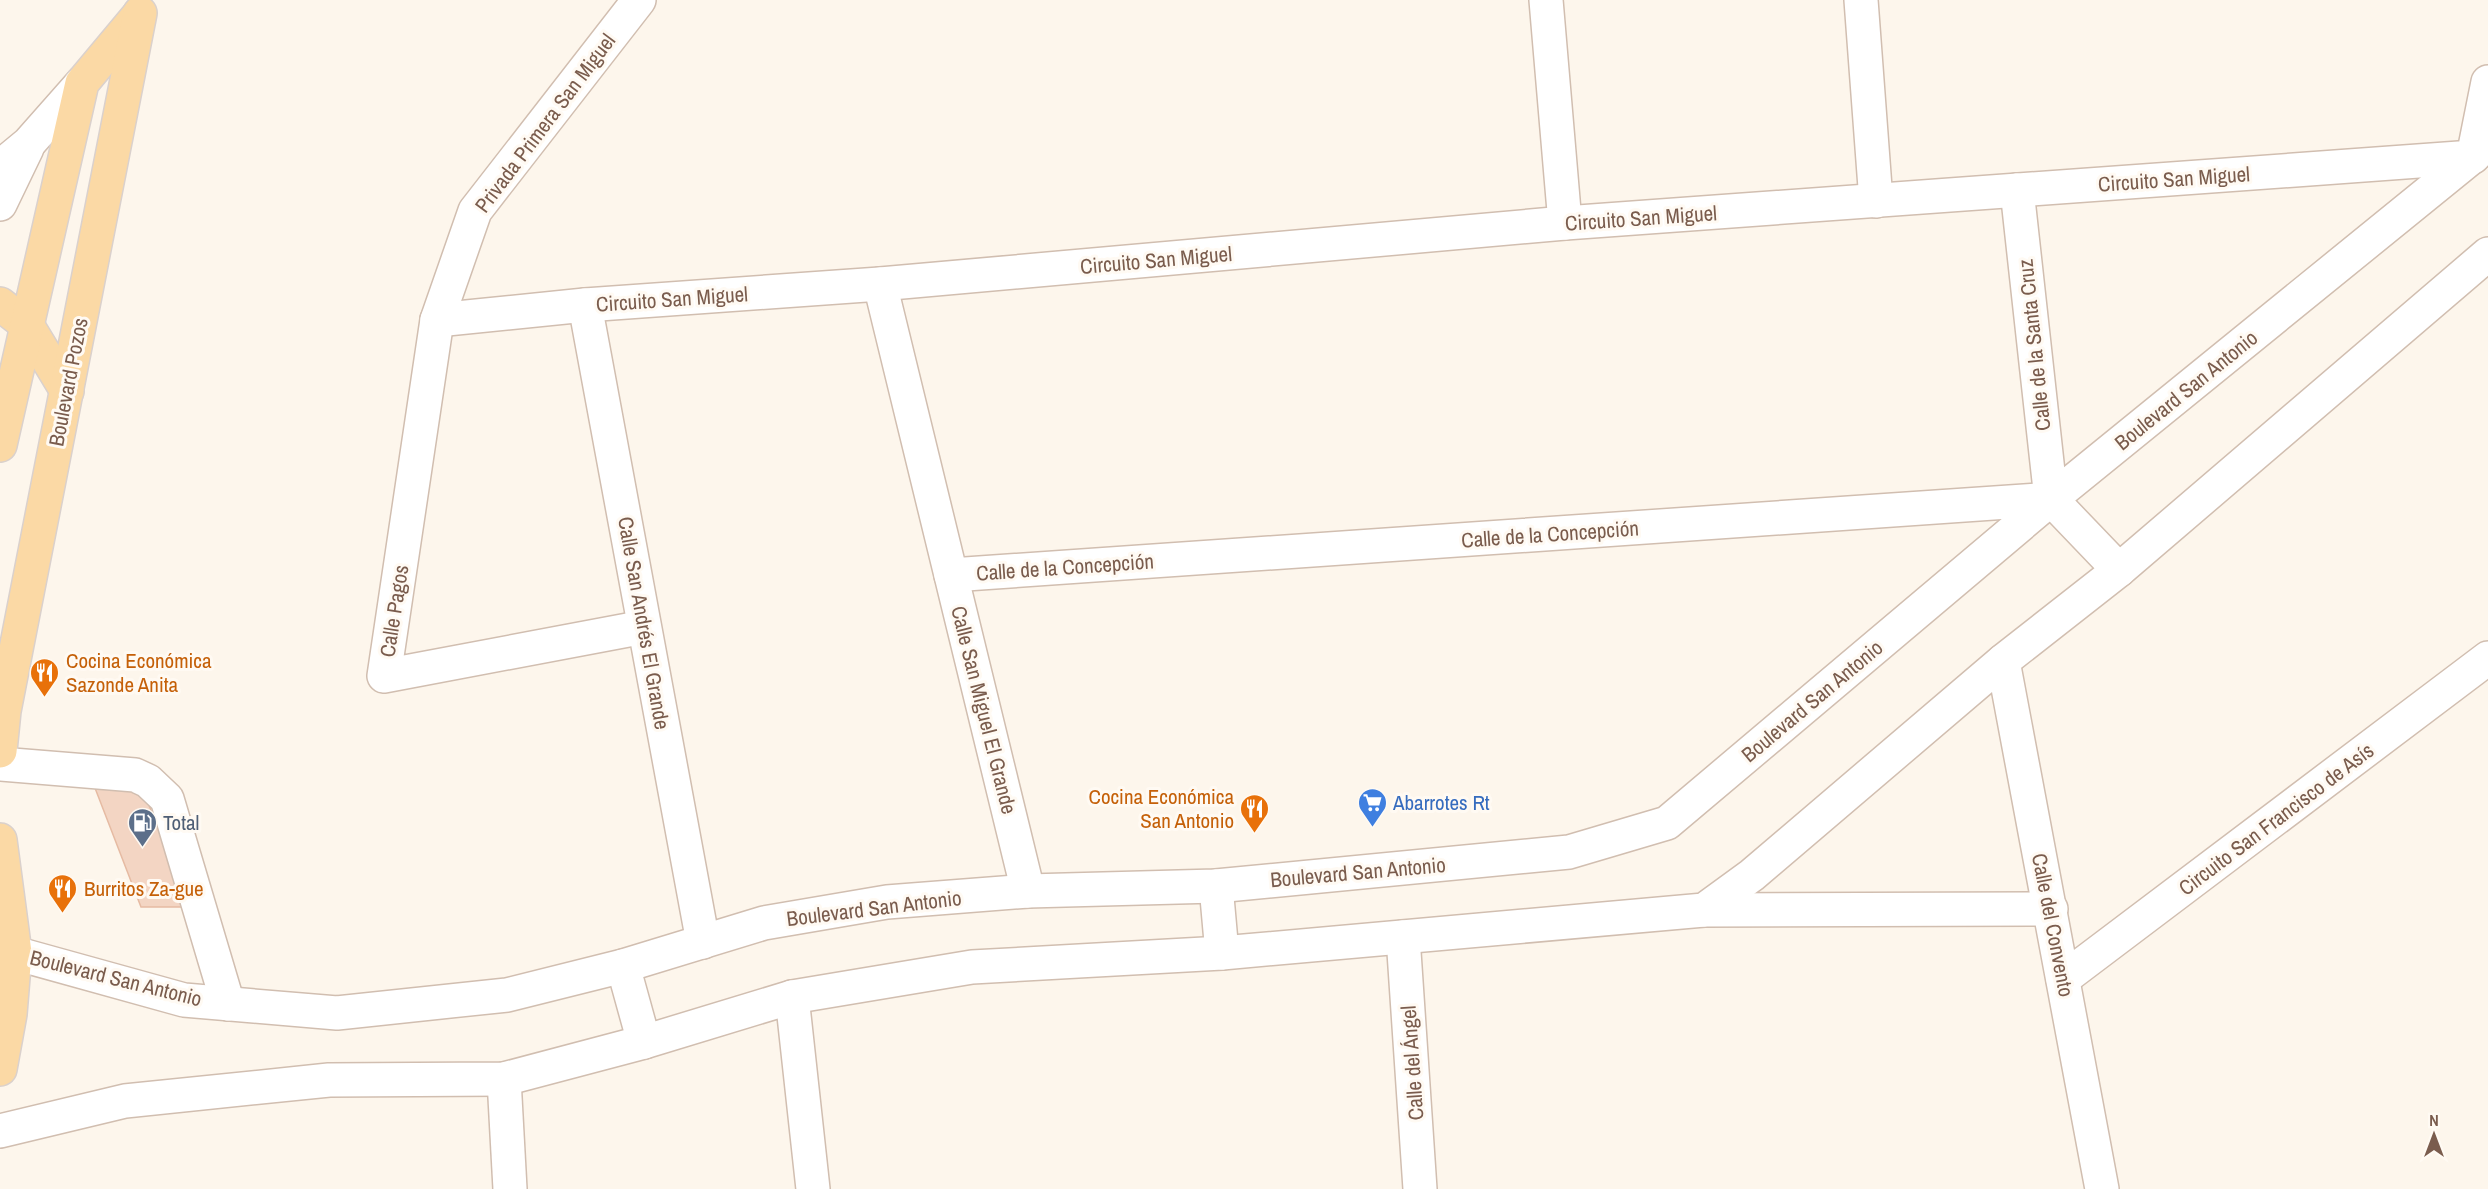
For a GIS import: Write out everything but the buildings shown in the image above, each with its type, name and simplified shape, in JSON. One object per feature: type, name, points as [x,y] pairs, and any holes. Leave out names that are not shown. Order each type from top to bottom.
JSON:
[{"type":"main road","points":[[0,445],[82,83],[145,6]]},
{"type":"main road","name":"Boulevard Pozos","points":[[0,751],[2,710],[145,6]]},
{"type":"main road","points":[[0,304],[27,325],[67,391]]},
{"type":"main road","points":[[0,840],[10,1014],[0,1069]]},
{"type":"street","name":"Privada Primera San Miguel","points":[[437,320],[475,211],[639,0]]},
{"type":"street","points":[[1546,0],[1565,223]]},
{"type":"street","points":[[1861,0],[1876,201]]},
{"type":"street","points":[[2480,151],[2488,82]]},
{"type":"street","points":[[0,167],[29,143],[82,83]]},
{"type":"street","points":[[0,204],[29,143]]},
{"type":"street","name":"Circuito San Miguel","points":[[437,320],[585,305],[880,284],[1565,223],[2017,190],[2480,151]]},
{"type":"street","name":"Boulevard San Antonio","points":[[7,951],[184,1000],[337,1013],[507,995],[623,966],[764,923],[887,902],[1028,891],[1216,886],[1569,852],[1667,823],[2051,499],[2480,151]]},
{"type":"street","name":"Calle de la Santa Cruz","points":[[2017,190],[2051,499]]},
{"type":"street","points":[[1704,910],[1752,875],[2003,661],[2120,570],[2488,254]]},
{"type":"street","name":"Calle San Miguel El Grande","points":[[880,284],[1028,891]]},
{"type":"street","name":"Calle San Andrés El Grande","points":[[585,305],[703,942]]},
{"type":"street","name":"Calle Pagos","points":[[437,320],[384,676],[644,627]]},
{"type":"street","points":[[2051,499],[2120,570]]},
{"type":"street","name":"Calle de la Concepción","points":[[951,575],[2051,499]]},
{"type":"street","name":"Circuito San Francisco de Asís","points":[[2063,979],[2488,658]]},
{"type":"street","name":"Calle del Convento","points":[[2003,661],[2102,1189]]},
{"type":"street","points":[[0,764],[135,776],[160,790],[167,799],[228,1004]]},
{"type":"street","points":[[1216,886],[1222,953]]},
{"type":"street","points":[[0,1131],[125,1101],[328,1080],[504,1079],[644,1042],[792,997],[972,967],[1222,953],[1704,910],[2051,909]]},
{"type":"street","name":"Calle del Ángel","points":[[1403,937],[1420,1189]]},
{"type":"street","points":[[623,966],[644,1042]]},
{"type":"street","points":[[792,997],[813,1189]]},
{"type":"street","points":[[504,1079],[510,1189]]},
{"type":"place","name":"Cocina Económica Sazonde Anita","points":[[45,698]]},
{"type":"place","name":"Abarrotes Rt","points":[[1372,828]]},
{"type":"place","name":"Cocina Económica San Antonio","points":[[1255,834]]},
{"type":"place","name":"Total","points":[[142,848]]},
{"type":"place","name":"Burritos Za-gue","points":[[63,914]]}]
